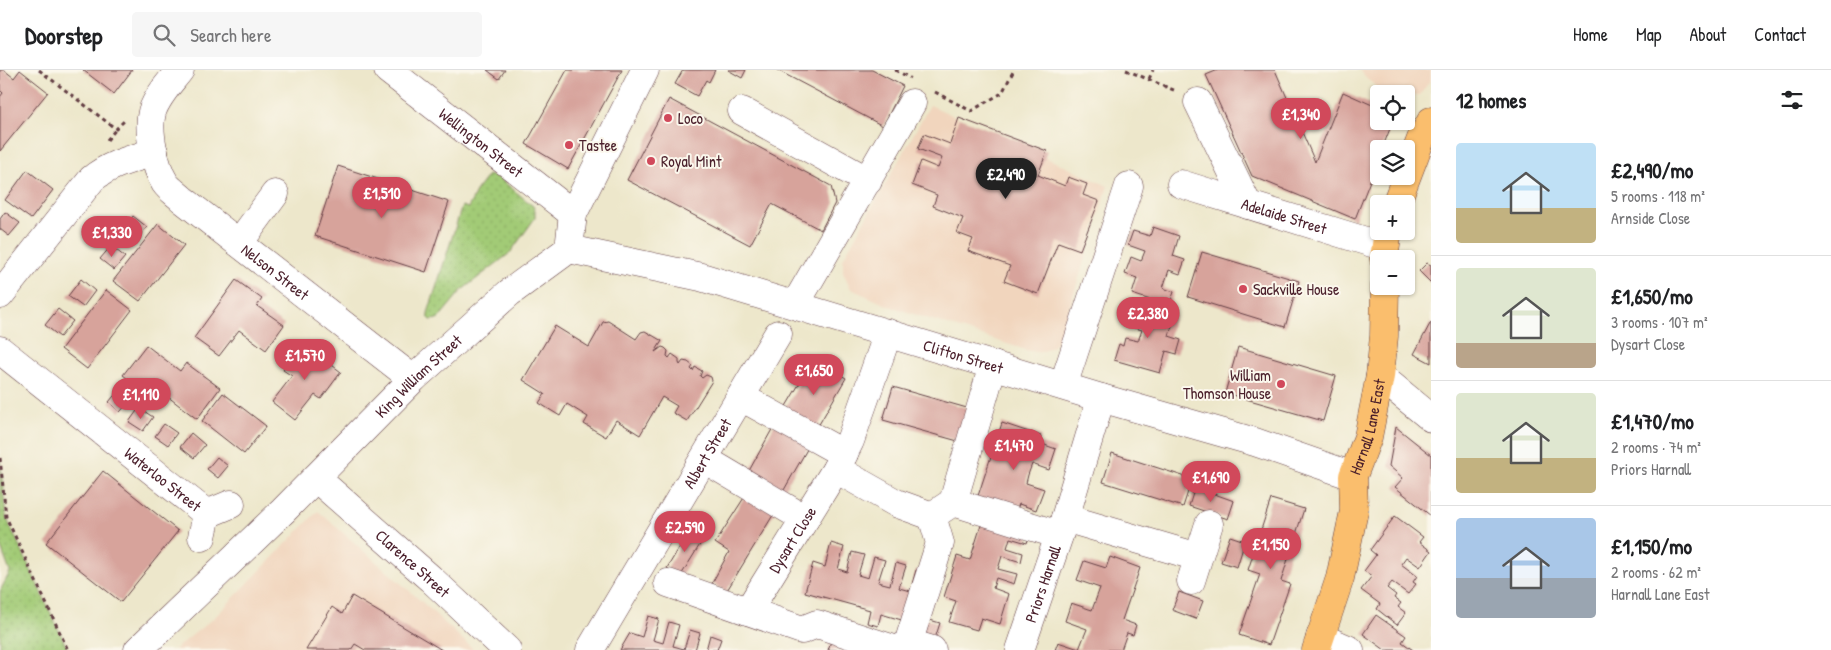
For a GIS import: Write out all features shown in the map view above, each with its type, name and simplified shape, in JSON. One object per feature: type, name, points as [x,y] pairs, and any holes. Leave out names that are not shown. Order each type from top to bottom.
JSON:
[{"type":"main road","points":[[1400,195],[1431,121]]},
{"type":"main road","name":"Harnall Lane East","points":[[1318,644],[1340,578],[1354,510],[1353,476],[1368,437],[1380,376],[1384,336],[1385,295]]},
{"type":"street","name":"Nelson Street","points":[[180,70],[161,94],[152,113],[154,152],[157,168],[166,185],[413,379]]},
{"type":"street","name":"Wellington Street","points":[[388,70],[573,214]]},
{"type":"street","points":[[569,249],[573,214],[645,70]]},
{"type":"street","points":[[1198,102],[1248,205]]},
{"type":"street","points":[[795,305],[912,103]]},
{"type":"street","points":[[754,109],[830,160],[868,181]]},
{"type":"street","points":[[3,284],[92,179],[115,164],[154,152]]},
{"type":"street","name":"Adelaide Street","points":[[1181,184],[1386,246]]},
{"type":"street","points":[[1063,386],[1129,185]]},
{"type":"street","points":[[239,243],[275,194]]},
{"type":"street","name":"Clifton Street","points":[[569,249],[701,277],[1101,398],[1255,442],[1353,476]]},
{"type":"street","name":"King William Street","points":[[138,650],[316,478],[413,379],[509,292],[569,249]]},
{"type":"street","name":"Dysart Close","points":[[748,611],[840,461],[850,441],[888,333]]},
{"type":"street","name":"Albert Street","points":[[590,650],[778,334]]},
{"type":"street","name":"Waterloo Street","points":[[0,350],[213,518]]},
{"type":"street","points":[[668,583],[810,635],[914,649],[940,543],[942,509],[992,365]]},
{"type":"street","points":[[1380,376],[1431,418]]},
{"type":"street","points":[[741,397],[840,461],[896,503],[1062,527],[1195,569],[1209,524]]},
{"type":"street","name":"Priors Harnall","points":[[1020,650],[1062,527],[1101,398]]},
{"type":"street","points":[[704,459],[805,519]]},
{"type":"street","name":"Clarence Street","points":[[316,478],[431,579],[507,650]]},
{"type":"street","points":[[1318,644],[1350,650]]},
{"type":"path","points":[[39,70],[116,129],[128,116]]},
{"type":"path","points":[[971,111],[1002,93],[1014,70]]},
{"type":"path","points":[[1126,70],[1198,102]]},
{"type":"path","points":[[1149,79],[1153,70]]},
{"type":"path","points":[[0,458],[6,517],[68,650]]},
{"type":"shaded area","points":[[1359,70],[1431,70],[1431,79],[1420,95],[1415,95],[1415,85],[1374,85]]},
{"type":"shaded area","points":[[930,105],[1108,186],[1061,334],[1053,346],[1044,351],[1026,350],[889,306],[851,289],[843,272],[843,259]]},
{"type":"shaded area","points":[[318,511],[474,650],[174,650],[216,616]]},
{"type":"green space","points":[[488,175],[499,178],[533,206],[535,218],[510,253],[462,290],[438,319],[431,320],[428,317],[428,313],[462,206],[468,208],[478,188]]},
{"type":"green space","points":[[0,458],[6,517],[68,650],[0,650],[0,591],[10,572],[0,545]]},
{"type":"building","points":[[0,70],[4,70],[14,78],[20,70],[48,92],[0,151],[0,97],[3,93],[0,90]]},
{"type":"building","points":[[83,70],[132,70],[114,94]]},
{"type":"building","points":[[487,70],[505,70],[499,79]]},
{"type":"building","points":[[567,70],[622,70],[568,169],[526,144]]},
{"type":"building","points":[[683,70],[715,70],[709,82],[706,80],[697,96],[675,84]]},
{"type":"building","points":[[728,70],[746,70],[742,78]]},
{"type":"building","points":[[777,70],[872,70],[903,86],[883,126]]},
{"type":"building","points":[[1218,70],[1275,70],[1315,162],[1343,92],[1370,104],[1370,130],[1389,130],[1386,140],[1370,140],[1370,181],[1355,219],[1252,176],[1206,75]]},
{"type":"building","points":[[669,99],[831,186],[835,203],[821,230],[772,204],[750,245],[627,180]]},
{"type":"building","points":[[959,118],[1047,151],[1038,175],[1065,186],[1068,177],[1087,184],[1083,195],[1099,201],[1080,250],[1058,242],[1038,294],[1004,281],[1010,266],[968,251],[973,239],[957,233],[963,218],[933,206],[937,195],[912,185],[921,161],[938,168],[942,158],[918,149],[924,134],[950,144]]},
{"type":"building","points":[[338,166],[449,202],[426,272],[315,236]]},
{"type":"building","points":[[27,170],[53,190],[31,219],[5,200]]},
{"type":"building","points":[[5,212],[20,223],[9,236],[0,229],[0,219]]},
{"type":"building","points":[[133,216],[147,227],[136,241],[122,230]]},
{"type":"building","points":[[158,224],[184,245],[140,301],[113,281]]},
{"type":"building","points":[[1153,227],[1179,236],[1173,256],[1185,260],[1180,274],[1169,270],[1163,288],[1174,292],[1169,306],[1132,294],[1137,278],[1125,274],[1131,257],[1141,261],[1145,251],[1128,245],[1133,231],[1150,236]]},
{"type":"building","points":[[111,246],[125,257],[114,270],[100,259]]},
{"type":"building","name":"Sackville House","points":[[1202,252],[1299,281],[1285,327],[1188,297]]},
{"type":"building","points":[[1427,263],[1431,265],[1431,283],[1419,271]]},
{"type":"building","points":[[81,279],[95,291],[83,307],[68,296]]},
{"type":"building","points":[[236,280],[262,299],[257,306],[284,325],[266,350],[239,330],[219,356],[194,338]]},
{"type":"building","points":[[106,290],[132,310],[87,369],[61,349]]},
{"type":"building","points":[[1137,304],[1175,315],[1169,336],[1181,340],[1177,354],[1166,351],[1160,373],[1114,360],[1119,344],[1123,346],[1125,338],[1138,341],[1142,330],[1123,325],[1128,311],[1135,313]]},
{"type":"building","points":[[58,309],[73,321],[60,337],[45,325]]},
{"type":"building","points":[[608,321],[636,339],[641,332],[645,331],[662,341],[655,352],[662,347],[665,348],[668,351],[667,356],[669,358],[672,354],[679,359],[680,365],[683,361],[688,362],[693,366],[691,369],[693,371],[695,367],[702,371],[700,376],[702,378],[706,375],[711,377],[712,381],[687,421],[673,413],[677,406],[662,397],[640,435],[616,420],[606,437],[584,424],[588,417],[567,404],[560,416],[539,403],[545,394],[523,380],[555,326],[589,347],[603,322]]},
{"type":"building","points":[[1431,322],[1431,363],[1414,354]]},
{"type":"building","points":[[303,343],[341,372],[321,399],[315,395],[295,420],[272,402],[292,376],[283,370]]},
{"type":"building","points":[[146,345],[180,371],[186,363],[220,388],[197,419],[163,393],[157,401],[123,375]]},
{"type":"building","name":"William Thomson House","points":[[1238,347],[1336,376],[1323,421],[1225,393]]},
{"type":"building","points":[[814,359],[846,378],[814,433],[782,413]]},
{"type":"building","points":[[893,387],[974,410],[965,443],[883,420]]},
{"type":"building","points":[[118,391],[130,401],[120,412],[109,402]]},
{"type":"building","points":[[223,393],[266,426],[244,454],[202,421]]},
{"type":"building","points":[[139,408],[153,417],[143,431],[129,422]]},
{"type":"building","points":[[1002,423],[1041,436],[1039,443],[1056,449],[1049,470],[1032,464],[1028,475],[1026,483],[1044,489],[1036,510],[1019,504],[1015,515],[976,502]]},
{"type":"building","points":[[164,424],[177,433],[168,445],[155,436]]},
{"type":"building","points":[[775,424],[810,444],[780,497],[745,478]]},
{"type":"building","points":[[1396,427],[1431,455],[1431,516],[1395,487],[1403,478],[1389,466]]},
{"type":"building","points":[[191,433],[205,445],[194,458],[180,447]]},
{"type":"building","points":[[1112,453],[1192,479],[1183,507],[1103,482]]},
{"type":"building","points":[[217,457],[228,466],[218,478],[207,469]]},
{"type":"building","points":[[103,471],[178,531],[121,602],[46,543]]},
{"type":"building","points":[[1195,487],[1234,501],[1228,519],[1189,506]]},
{"type":"building","points":[[749,490],[778,507],[726,592],[712,583],[729,552],[715,543]]},
{"type":"building","points":[[1271,499],[1304,509],[1281,581],[1290,584],[1269,645],[1239,635],[1260,574],[1248,570]]},
{"type":"building","points":[[1395,516],[1423,537],[1419,542],[1431,551],[1420,567],[1406,557],[1401,564],[1417,576],[1413,582],[1416,584],[1408,594],[1392,582],[1387,588],[1396,595],[1394,598],[1401,603],[1398,607],[1406,613],[1397,625],[1377,609],[1380,604],[1361,590],[1372,576],[1364,571],[1376,555],[1370,550]]},
{"type":"building","points":[[983,519],[1030,534],[1027,543],[1010,538],[1007,548],[1023,553],[1021,562],[1002,556],[998,569],[1017,574],[1014,584],[996,578],[993,588],[1009,594],[1000,624],[981,618],[977,630],[949,622],[956,601],[944,597],[957,556],[970,560]]},
{"type":"building","points":[[690,530],[704,538],[680,577],[667,568]]},
{"type":"building","points":[[1230,536],[1245,541],[1237,567],[1221,562]]},
{"type":"building","points":[[831,543],[844,547],[838,569],[847,572],[852,552],[864,555],[858,575],[868,578],[874,557],[885,560],[878,582],[890,585],[896,563],[906,566],[899,588],[910,591],[916,570],[926,573],[912,623],[881,614],[878,626],[867,623],[870,610],[805,592],[813,563],[825,567]]},
{"type":"building","points":[[1110,557],[1140,568],[1122,620],[1136,625],[1133,635],[1127,633],[1121,650],[1055,650],[1058,642],[1079,649],[1087,629],[1065,621],[1071,603],[1092,610],[1100,588],[1077,580],[1084,561],[1106,568]]},
{"type":"building","points":[[1179,592],[1203,601],[1196,619],[1172,610]]},
{"type":"building","points":[[352,596],[442,650],[365,650],[355,644],[351,650],[306,650],[332,607],[342,614]]},
{"type":"building","points":[[1376,615],[1406,636],[1402,642],[1413,650],[1385,650],[1363,634]]},
{"type":"building","points":[[648,616],[659,619],[653,640],[663,643],[669,622],[679,625],[673,646],[684,649],[690,630],[700,633],[695,650],[620,650],[630,633],[642,637]]},
{"type":"building","points":[[923,618],[940,623],[933,645],[916,640]]},
{"type":"building","points":[[710,635],[721,639],[717,650],[706,650]]},
{"type":"building","points":[[833,635],[868,650],[828,650]]},
{"type":"place","name":"Loco","points":[[668,118]]},
{"type":"place","name":"Tastee","points":[[569,145]]},
{"type":"place","name":"Royal Mint","points":[[651,161]]},
{"type":"place","name":"Sackville House","points":[[1243,289]]},
{"type":"place","name":"William Thomson House","points":[[1281,384]]}]
